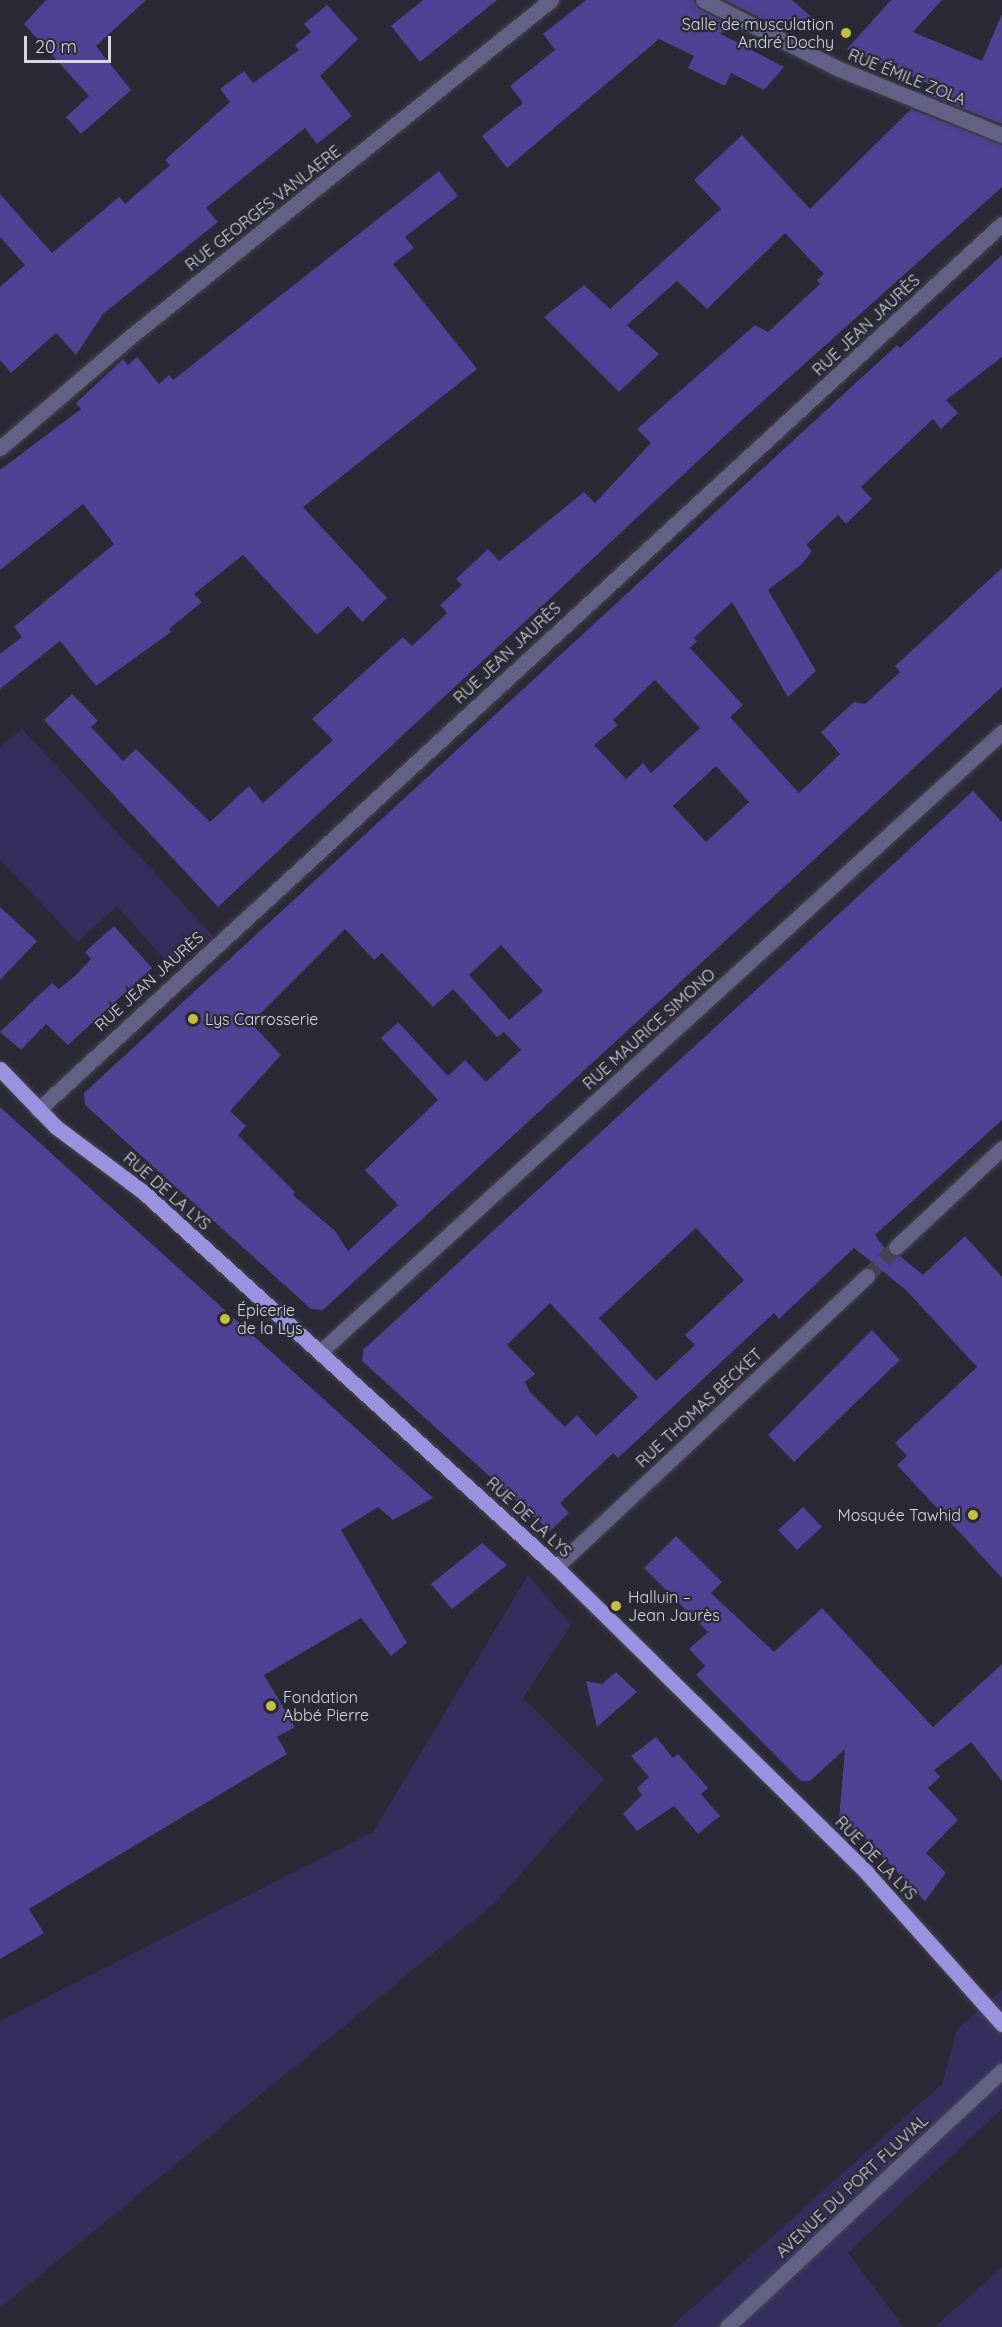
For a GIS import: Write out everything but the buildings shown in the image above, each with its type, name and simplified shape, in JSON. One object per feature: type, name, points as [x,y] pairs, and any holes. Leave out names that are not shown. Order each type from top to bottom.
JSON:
[{"type":"main road","name":"RUE DE LA LYS","points":[[0,1069],[38,1110],[142,1191],[556,1567],[867,1873],[1002,2024]]},
{"type":"street","name":"RUE GEORGES VANLAERE","points":[[0,448],[130,337],[551,0]]},
{"type":"street","name":"RUE ÉMILE ZOLA","points":[[703,0],[837,68],[1002,135]]},
{"type":"street","name":"RUE JEAN JAURÈS","points":[[38,1110],[1002,224]]},
{"type":"street","name":"RUE MAURICE SIMONO","points":[[320,1352],[1002,732]]},
{"type":"street","points":[[896,1247],[1002,1148]]},
{"type":"street","name":"RUE THOMAS BECKET","points":[[556,1567],[867,1276]]},
{"type":"street","name":"AVENUE DU PORT FLUVIAL","points":[[727,2327],[1002,2071]]},
{"type":"shaded area","points":[[22,729],[213,936],[172,968],[117,906],[78,942],[0,860],[0,747]]},
{"type":"shaded area","points":[[528,1575],[571,1625],[523,1698],[604,1779],[496,1902],[0,2308],[0,2021],[373,1832]]},
{"type":"shaded area","points":[[1002,1990],[1002,2109],[848,2253],[904,2327],[671,2327],[942,2084],[957,2029]]},
{"type":"shaded area","points":[[1002,2267],[1002,2327],[935,2327]]},
{"type":"tunnel","points":[[867,1276],[896,1247]]},
{"type":"place","name":"Salle de musculation André Dochy","points":[[846,33]]},
{"type":"place","name":"Lys Carrosserie","points":[[193,1019]]},
{"type":"place","name":"Épicerie de la Lys","points":[[225,1319]]},
{"type":"place","name":"Mosquée Tawhid","points":[[973,1515]]},
{"type":"place","name":"Halluin – Jean Jaurès","points":[[616,1606]]},
{"type":"place","name":"Fondation Abbé Pierre","points":[[271,1706]]}]
